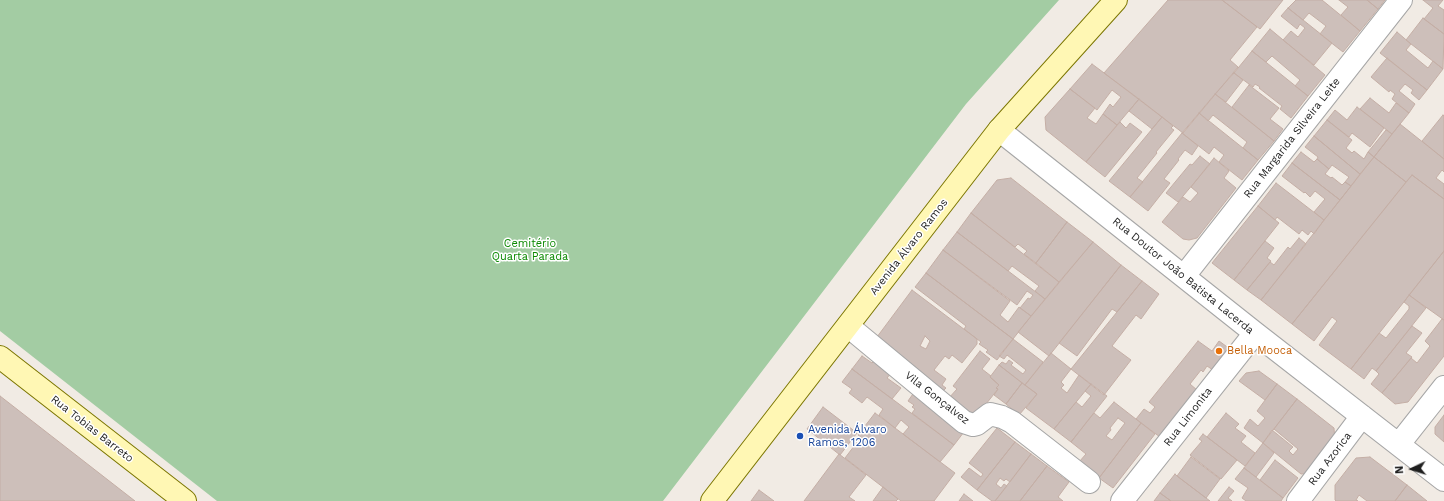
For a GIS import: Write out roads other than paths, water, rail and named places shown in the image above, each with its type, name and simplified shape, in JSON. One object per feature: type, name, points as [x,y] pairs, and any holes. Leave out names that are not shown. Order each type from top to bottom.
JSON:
[{"type":"main road","name":"Avenida Álvaro Ramos","points":[[712,501],[999,130],[1116,0]]},
{"type":"main road","name":"Rua Tobias Barreto","points":[[0,357],[185,501]]},
{"type":"street","name":"Rua Margarida Silveira Leite","points":[[1184,276],[1400,0]]},
{"type":"street","name":"Rua Doutor João Batista Lacerda","points":[[999,130],[1255,333],[1444,480]]},
{"type":"street","name":"Vila Gonçalvez","points":[[848,326],[964,422],[972,425],[977,424],[990,414],[1002,417],[1012,422],[1089,482]]},
{"type":"street","name":"Rua Limonita","points":[[1122,501],[1255,333]]},
{"type":"street","points":[[1399,444],[1444,387]]},
{"type":"street","name":"Rua Azorica","points":[[1298,501],[1362,416]]},
{"type":"place","name":"Bella Mooca","points":[[1219,351]]},
{"type":"place","name":"Avenida Álvaro Ramos, 1206","points":[[800,436]]},
{"type":"park label","name":"Cemitério Quarta Parada","points":[[530,250]]}]
